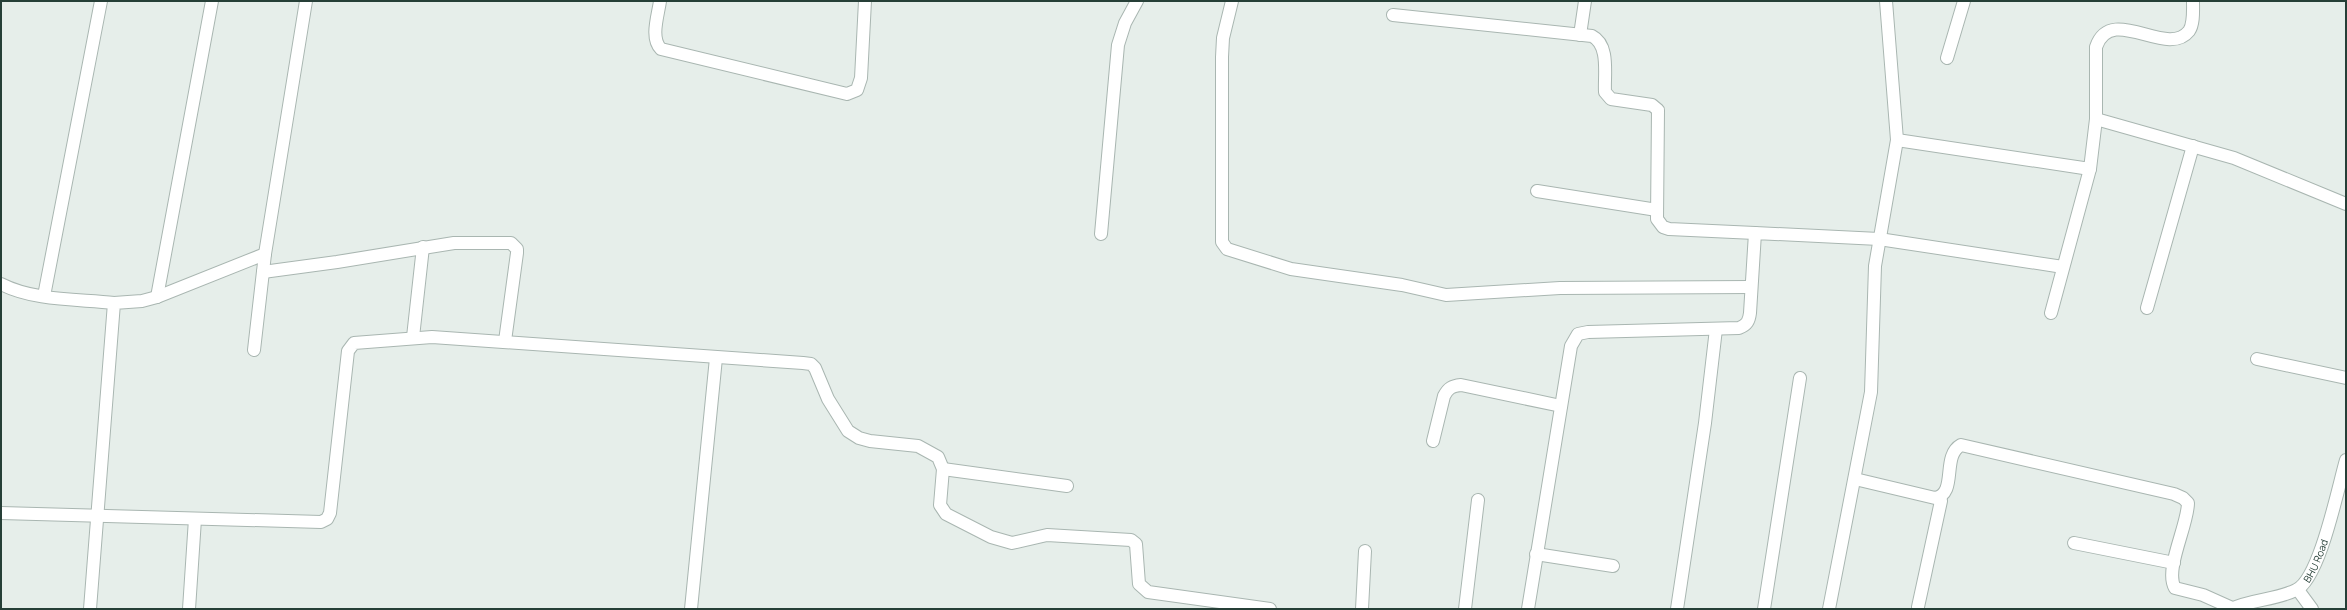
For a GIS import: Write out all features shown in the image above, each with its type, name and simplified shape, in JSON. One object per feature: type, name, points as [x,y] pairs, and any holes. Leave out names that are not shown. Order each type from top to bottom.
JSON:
[{"type":"street","points":[[44,296],[101,1]]},
{"type":"street","points":[[157,297],[212,1]]},
{"type":"street","points":[[254,350],[265,254],[306,1]]},
{"type":"street","points":[[660,1],[655,34],[656,41],[661,49],[668,53],[847,94],[857,90],[861,78],[866,1]]},
{"type":"street","points":[[1101,234],[1118,45],[1125,23],[1137,1]]},
{"type":"street","points":[[1232,1],[1223,38],[1222,57],[1222,242],[1227,249],[1291,269],[1402,285],[1446,295],[1560,288],[1751,287]]},
{"type":"street","points":[[1580,35],[1585,1]]},
{"type":"street","points":[[1829,609],[1872,392],[1875,266],[1897,140],[1886,1]]},
{"type":"street","points":[[1947,58],[1964,1]]},
{"type":"street","points":[[2051,313],[2090,169],[2096,119],[2096,47],[2105,32],[2114,29],[2171,39],[2182,36],[2188,31],[2192,24],[2194,1]]},
{"type":"street","points":[[1393,15],[1592,36],[1601,43],[1604,50],[1605,92],[1607,96],[1612,99],[1652,104],[1658,110],[1658,223],[1669,229],[1879,239],[2063,267]]},
{"type":"street","points":[[2096,119],[2192,146],[2279,175],[2346,204]]},
{"type":"street","points":[[1897,140],[2090,169]]},
{"type":"street","points":[[2147,308],[2192,146]]},
{"type":"street","points":[[1537,191],[1657,210]]},
{"type":"street","points":[[1528,609],[1571,346],[1578,334],[1588,332],[1739,328],[1745,326],[1749,320],[1754,233]]},
{"type":"street","points":[[263,272],[337,262],[423,246],[473,242],[511,243],[515,245],[517,253],[505,341]]},
{"type":"street","points":[[413,337],[423,246]]},
{"type":"street","points":[[1,284],[18,291],[44,296],[114,303],[142,301],[157,297],[265,254]]},
{"type":"street","points":[[90,609],[114,303]]},
{"type":"street","points":[[1677,609],[1705,423],[1716,329]]},
{"type":"street","points":[[1,513],[315,523],[327,519],[330,513],[350,346],[354,343],[413,337],[505,341],[810,364],[815,368],[828,399],[848,431],[859,438],[870,441],[918,446],[927,449],[938,457],[943,469],[941,509],[946,514],[991,536],[1012,543],[1047,535],[1131,540],[1136,544],[1139,584],[1148,592],[1270,609]]},
{"type":"street","points":[[691,609],[716,358]]},
{"type":"street","points":[[2257,359],[2346,378]]},
{"type":"street","points":[[1764,609],[1800,378]]},
{"type":"street","points":[[1434,441],[1444,396],[1448,389],[1453,386],[1461,385],[1561,406]]},
{"type":"street","points":[[1855,479],[1934,498],[1940,497],[1946,491],[1952,453],[1961,445],[2174,494],[2183,498],[2188,503],[2188,512],[2174,563],[2172,583],[2175,588],[2204,595],[2232,609]]},
{"type":"street","name":"BHU Road","points":[[2232,609],[2298,590],[2308,580],[2317,562],[2346,460]]},
{"type":"street","points":[[943,469],[1067,486]]},
{"type":"street","points":[[1918,607],[1941,501],[1940,497]]},
{"type":"street","points":[[1465,609],[1478,500]]},
{"type":"street","points":[[189,609],[195,519]]},
{"type":"street","points":[[2074,543],[2174,563]]},
{"type":"street","points":[[1362,609],[1365,550]]},
{"type":"street","points":[[1536,554],[1614,566]]},
{"type":"street","points":[[2298,590],[2312,609]]}]
